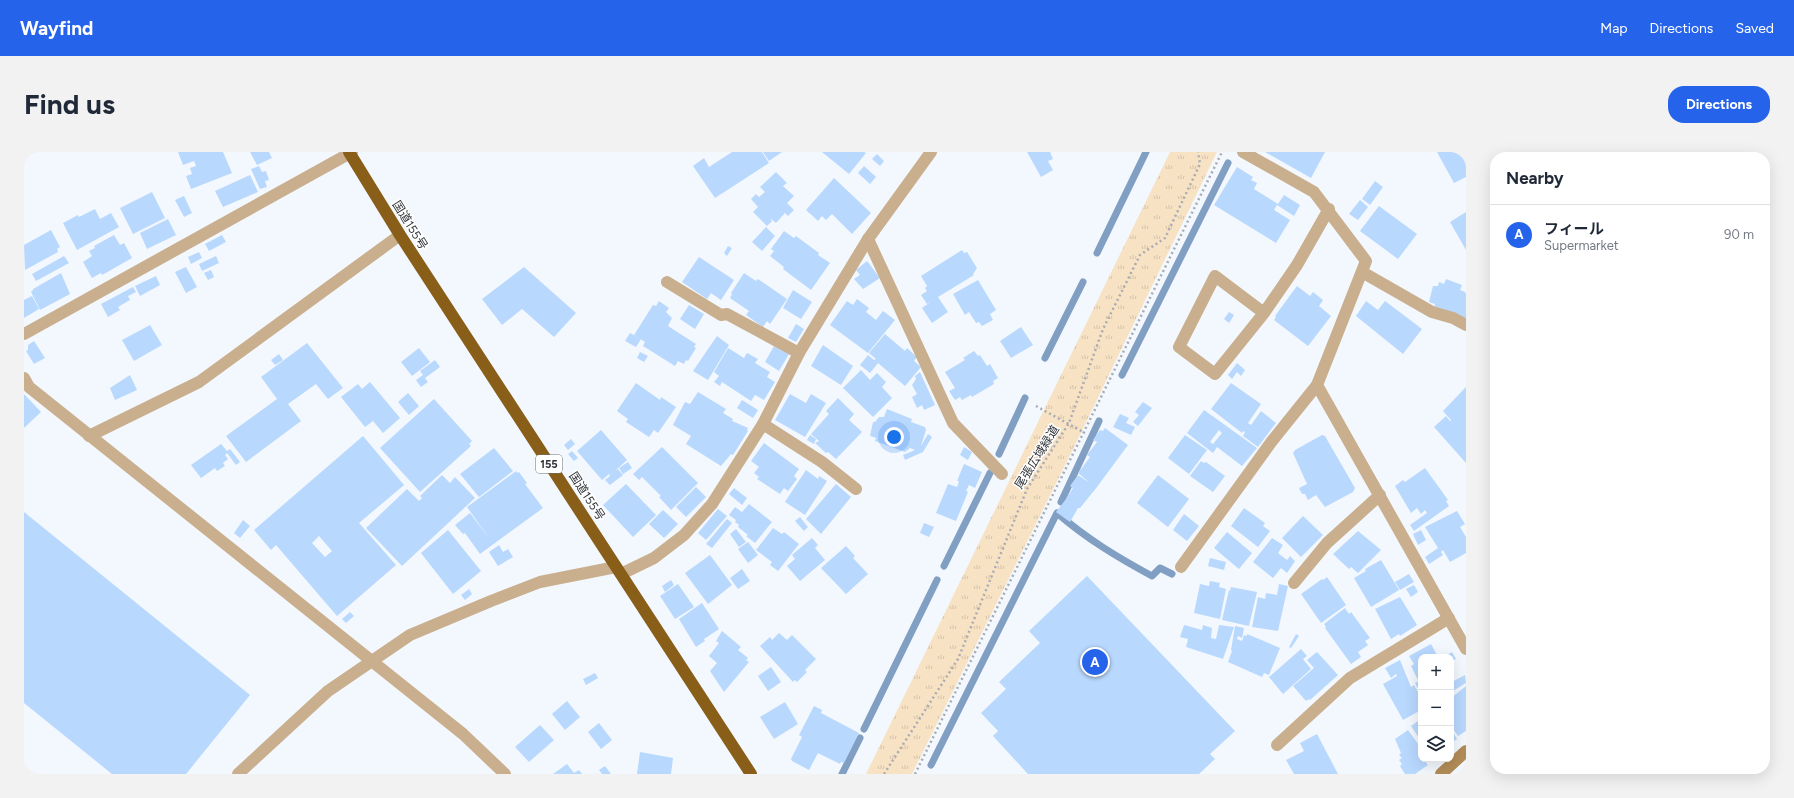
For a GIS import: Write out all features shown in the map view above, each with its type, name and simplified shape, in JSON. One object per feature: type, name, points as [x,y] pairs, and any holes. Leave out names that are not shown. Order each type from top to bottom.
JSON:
[{"type":"highway","name":"国道155号","points":[[350,152],[400,234],[751,774]]},
{"type":"street","points":[[24,334],[350,152]]},
{"type":"street","points":[[238,774],[328,691],[410,635],[491,600],[540,582],[619,570],[654,558],[684,535],[712,504],[763,424],[799,353],[868,239],[931,152]]},
{"type":"street","points":[[1181,568],[1272,441],[1317,385],[1366,261],[1314,192],[1243,152]]},
{"type":"street","points":[[1264,312],[1215,276],[1179,347],[1215,374],[1264,312],[1297,265],[1328,209]]},
{"type":"street","points":[[89,436],[199,382],[400,234]]},
{"type":"street","points":[[868,239],[953,423],[1002,474]]},
{"type":"street","points":[[1362,272],[1432,312],[1453,318],[1466,325]]},
{"type":"street","points":[[667,282],[721,315],[727,314],[799,353]]},
{"type":"street","points":[[24,378],[28,387],[463,734],[505,774]]},
{"type":"street","points":[[1317,385],[1466,649]]},
{"type":"street","points":[[763,424],[822,462],[856,490]]},
{"type":"street","points":[[1294,583],[1327,543],[1380,495]]},
{"type":"street","points":[[1276,745],[1350,678],[1449,618]]},
{"type":"street","points":[[1441,774],[1466,751]]},
{"type":"path","name":"尾張広域緑道","points":[[884,774],[958,659],[1027,489],[1069,423],[1103,329],[1140,255],[1165,238],[1200,164],[1198,152]]},
{"type":"path","points":[[915,774],[1085,433],[1222,152]]},
{"type":"path","points":[[1036,406],[1085,433]]},
{"type":"green space","points":[[1170,152],[1217,152],[1075,445],[912,774],[866,774]]},
{"type":"building","points":[[178,152],[223,152],[232,173],[191,189],[186,176],[192,174],[190,168],[196,166],[194,161],[183,165]]},
{"type":"building","points":[[250,152],[269,152],[272,158],[257,165]]},
{"type":"building","points":[[732,152],[762,152],[769,163],[715,198],[693,166],[704,158],[709,167]]},
{"type":"building","points":[[763,152],[782,152],[769,161]]},
{"type":"building","points":[[822,152],[864,152],[866,153],[849,174]]},
{"type":"building","points":[[1027,152],[1050,152],[1053,159],[1048,161],[1053,170],[1041,177]]},
{"type":"building","points":[[1265,152],[1325,152],[1311,178]]},
{"type":"building","points":[[1437,152],[1466,152],[1466,177],[1454,183]]},
{"type":"building","points":[[877,154],[884,161],[880,166],[872,159]]},
{"type":"building","points":[[259,166],[262,172],[266,171],[269,180],[265,181],[267,187],[260,189],[251,169]]},
{"type":"building","points":[[864,166],[876,177],[870,184],[858,173]]},
{"type":"building","points":[[1237,167],[1253,177],[1251,180],[1257,183],[1254,189],[1278,204],[1284,195],[1300,205],[1294,216],[1277,205],[1274,210],[1290,220],[1276,243],[1214,205]]},
{"type":"building","points":[[776,172],[787,183],[783,186],[794,196],[787,203],[794,210],[788,216],[785,213],[776,223],[770,218],[772,221],[767,226],[753,212],[758,207],[751,199],[756,194],[759,197],[765,192],[760,187]]},
{"type":"building","points":[[250,175],[258,192],[223,207],[215,191]]},
{"type":"building","points":[[834,178],[871,213],[852,234],[832,214],[826,220],[822,216],[818,221],[806,210]]},
{"type":"building","points":[[1375,181],[1383,187],[1370,205],[1362,199]]},
{"type":"building","points":[[152,192],[165,218],[133,234],[120,208]]},
{"type":"building","points":[[184,196],[192,213],[184,217],[175,200]]},
{"type":"building","points":[[1360,200],[1368,207],[1358,220],[1349,214]]},
{"type":"building","points":[[1379,206],[1417,234],[1398,259],[1360,231]]},
{"type":"building","points":[[95,209],[100,219],[111,213],[119,227],[77,250],[63,223],[78,215],[79,217]]},
{"type":"building","points":[[1466,212],[1466,250],[1450,222]]},
{"type":"building","points":[[168,219],[176,235],[147,249],[140,233]]},
{"type":"building","points":[[766,227],[775,236],[762,251],[752,242]]},
{"type":"building","points":[[51,230],[60,247],[57,249],[58,252],[25,270],[24,245]]},
{"type":"building","points":[[784,231],[794,238],[796,236],[830,263],[811,290],[783,269],[784,267],[770,256],[774,251],[771,249]]},
{"type":"building","points":[[114,235],[120,245],[124,243],[132,258],[102,275],[101,273],[92,278],[83,262],[92,256],[89,251],[95,248],[94,246]]},
{"type":"building","points":[[222,235],[226,242],[209,251],[205,244]]},
{"type":"building","points":[[728,246],[732,248],[727,256],[724,253]]},
{"type":"building","points":[[962,250],[964,253],[967,252],[977,268],[973,274],[974,275],[938,297],[948,312],[932,323],[922,308],[932,301],[927,304],[921,295],[927,291],[925,288],[927,286],[921,276]]},
{"type":"building","points":[[199,252],[202,258],[191,264],[188,257]]},
{"type":"building","points":[[64,256],[69,263],[36,281],[32,274]]},
{"type":"building","points":[[216,256],[219,263],[202,271],[199,264]]},
{"type":"building","points":[[699,257],[734,280],[721,300],[711,293],[707,299],[682,282]]},
{"type":"building","points":[[867,261],[880,278],[863,289],[854,279],[860,275],[856,270]]},
{"type":"building","points":[[186,267],[197,287],[186,293],[175,272]]},
{"type":"building","points":[[524,267],[576,313],[554,337],[522,309],[502,325],[482,299]]},
{"type":"building","points":[[211,270],[214,277],[208,280],[204,273]]},
{"type":"building","points":[[61,273],[70,294],[40,310],[31,292],[33,289]]},
{"type":"building","points":[[744,273],[756,281],[758,279],[787,299],[770,324],[767,321],[763,327],[746,315],[749,311],[730,298],[731,293]]},
{"type":"building","points":[[156,276],[160,285],[140,296],[135,286]]},
{"type":"building","points":[[1446,279],[1462,285],[1460,290],[1466,294],[1466,320],[1434,308],[1435,304],[1429,302],[1433,286],[1438,286],[1439,282],[1444,284]]},
{"type":"building","points":[[978,280],[996,310],[990,314],[993,320],[982,326],[979,322],[976,323],[969,312],[965,315],[953,294]]},
{"type":"building","points":[[1297,286],[1310,296],[1313,292],[1323,300],[1319,306],[1331,316],[1308,346],[1274,320],[1276,317],[1275,316]]},
{"type":"building","points":[[133,287],[136,292],[128,296],[130,300],[118,307],[120,310],[108,317],[101,304]]},
{"type":"building","points":[[793,290],[812,302],[801,319],[783,308]]},
{"type":"building","points":[[32,296],[39,309],[24,318],[24,300]]},
{"type":"building","points":[[857,299],[869,308],[866,312],[876,320],[883,311],[895,320],[868,353],[830,325],[847,301],[853,305]]},
{"type":"building","points":[[659,301],[669,308],[666,312],[672,318],[668,326],[696,344],[694,347],[696,348],[688,361],[686,360],[684,364],[678,361],[675,366],[643,346],[645,342],[634,335],[653,305],[656,306]]},
{"type":"building","points":[[1366,301],[1378,310],[1385,301],[1422,329],[1403,354],[1356,316]]},
{"type":"building","points":[[689,305],[704,314],[695,329],[680,319]]},
{"type":"building","points":[[1229,312],[1234,315],[1229,323],[1224,319]]},
{"type":"building","points":[[796,324],[804,329],[796,342],[788,338]]},
{"type":"building","points":[[150,325],[162,345],[134,361],[122,340]]},
{"type":"building","points":[[1021,327],[1033,345],[1011,358],[1000,341]]},
{"type":"building","points":[[630,333],[641,339],[636,347],[625,341]]},
{"type":"building","points":[[885,334],[905,351],[907,348],[917,357],[914,361],[921,367],[905,386],[878,363],[870,373],[860,365],[868,355],[874,360],[876,359],[869,353]]},
{"type":"building","points":[[717,336],[729,345],[708,380],[693,371]]},
{"type":"building","points":[[34,341],[45,358],[34,364],[26,351],[28,350],[28,345]]},
{"type":"building","points":[[307,343],[343,388],[328,399],[316,384],[288,404],[301,421],[246,462],[226,436],[277,399],[261,377]]},
{"type":"building","points":[[823,345],[853,366],[841,385],[811,366]]},
{"type":"building","points":[[774,346],[789,354],[779,371],[765,362]]},
{"type":"building","points":[[419,348],[430,362],[412,376],[401,362]]},
{"type":"building","points":[[728,348],[744,358],[747,353],[758,359],[755,363],[770,372],[767,377],[775,382],[764,400],[755,395],[751,401],[722,382],[720,386],[714,382],[719,376],[714,372]]},
{"type":"building","points":[[974,351],[978,356],[980,355],[987,366],[990,364],[998,378],[993,381],[994,384],[972,397],[971,395],[962,400],[960,397],[955,400],[949,391],[955,388],[945,372],[965,360],[963,358]]},
{"type":"building","points":[[640,352],[648,356],[644,362],[637,358]]},
{"type":"building","points":[[279,354],[283,360],[275,365],[271,360]]},
{"type":"building","points":[[435,360],[440,367],[425,378],[428,382],[421,387],[416,380],[423,375],[420,371]]},
{"type":"building","points":[[1237,363],[1245,370],[1241,376],[1237,372],[1232,379],[1228,375]]},
{"type":"building","points":[[861,370],[870,380],[877,373],[886,382],[882,387],[892,398],[873,417],[843,388]]},
{"type":"building","points":[[920,372],[935,405],[924,410],[922,405],[917,408],[912,397],[917,394],[912,385],[916,379],[915,376]]},
{"type":"building","points":[[130,375],[137,390],[115,400],[110,388]]},
{"type":"building","points":[[370,382],[400,418],[383,433],[373,421],[365,427],[341,397],[358,384],[362,389]]},
{"type":"building","points":[[636,383],[660,400],[661,397],[676,407],[658,433],[654,430],[649,437],[626,422],[628,419],[617,411]]},
{"type":"building","points":[[1231,383],[1261,404],[1248,423],[1251,425],[1261,411],[1276,423],[1258,447],[1243,436],[1245,432],[1243,431],[1242,433],[1211,409]]},
{"type":"building","points":[[1466,387],[1466,463],[1434,427],[1446,416],[1450,421],[1451,420],[1443,411]]},
{"type":"building","points":[[698,392],[726,409],[723,413],[733,419],[732,421],[748,428],[748,431],[733,455],[731,454],[721,466],[686,444],[691,436],[673,425],[685,402],[690,404]]},
{"type":"building","points":[[408,393],[419,406],[409,415],[398,402]]},
{"type":"building","points":[[24,394],[41,412],[24,428]]},
{"type":"building","points":[[790,394],[806,403],[811,394],[826,403],[805,437],[775,420]]},
{"type":"building","points":[[838,398],[854,414],[849,420],[862,432],[836,459],[828,452],[826,453],[815,443],[819,441],[811,434],[829,414],[826,411]]},
{"type":"building","points":[[434,399],[472,441],[469,444],[471,446],[420,492],[380,448]]},
{"type":"building","points":[[742,400],[758,410],[753,418],[737,408]]},
{"type":"building","points":[[1143,402],[1152,408],[1138,426],[1133,422],[1139,415],[1135,412]]},
{"type":"building","points":[[887,409],[912,419],[911,422],[925,427],[926,430],[921,446],[928,434],[932,437],[923,452],[905,460],[903,455],[915,450],[910,448],[905,452],[875,441],[876,438],[870,436],[873,422],[875,422],[879,417],[884,417]]},
{"type":"building","points":[[1204,410],[1257,448],[1242,466],[1217,447],[1213,453],[1187,433]],"holes":[[[1219,430],[1222,433],[1213,444],[1210,442]]]},
{"type":"building","points":[[1120,414],[1129,418],[1126,423],[1135,427],[1131,435],[1113,427]]},
{"type":"building","points":[[1105,428],[1128,445],[1097,487],[1080,508],[1078,508],[1070,522],[1056,512],[1073,488],[1070,486],[1078,475],[1090,483],[1078,473],[1090,457],[1087,455],[1097,442],[1093,440],[1100,430],[1103,431]]},
{"type":"building","points":[[601,430],[627,460],[615,471],[618,469],[623,475],[610,485],[605,480],[610,476],[609,474],[602,480],[577,451]]},
{"type":"building","points":[[810,435],[816,439],[814,444],[807,440]]},
{"type":"building","points":[[1185,435],[1207,450],[1189,474],[1168,458]]},
{"type":"building","points":[[1322,435],[1325,436],[1355,488],[1353,492],[1325,507],[1316,495],[1308,500],[1305,494],[1302,494],[1299,488],[1307,484],[1293,453],[1295,450]]},
{"type":"building","points":[[363,436],[404,485],[359,523],[396,565],[337,616],[276,545],[271,550],[254,530]],"holes":[[[319,536],[332,551],[325,557],[312,543]]]},
{"type":"building","points":[[571,439],[575,444],[568,450],[564,445]]},
{"type":"building","points":[[764,443],[799,469],[794,476],[797,479],[788,491],[784,488],[780,494],[757,479],[759,477],[754,473],[759,467],[751,461]]},
{"type":"building","points":[[221,444],[227,451],[230,449],[240,462],[236,465],[227,453],[225,455],[228,459],[223,463],[225,466],[217,471],[215,468],[201,478],[191,465]]},
{"type":"building","points":[[662,447],[698,483],[671,510],[659,497],[661,496],[642,477],[639,480],[633,474]]},
{"type":"building","points":[[964,447],[972,452],[968,460],[960,455]]},
{"type":"building","points":[[494,448],[513,471],[479,497],[460,474]]},
{"type":"building","points":[[572,451],[578,458],[574,461],[568,454]]},
{"type":"building","points":[[1201,461],[1204,463],[1206,462],[1225,476],[1213,492],[1190,476]]},
{"type":"building","points":[[628,462],[632,468],[623,474],[619,468]]},
{"type":"building","points":[[964,464],[982,472],[975,488],[969,485],[966,491],[968,492],[956,521],[936,513],[948,484],[957,487],[959,481],[957,481]]},
{"type":"building","points":[[1425,468],[1448,500],[1446,501],[1449,506],[1414,531],[1410,525],[1427,513],[1425,510],[1421,514],[1417,508],[1411,513],[1395,486],[1403,480],[1405,482]]},
{"type":"building","points":[[806,470],[818,479],[819,476],[827,481],[805,515],[785,502]]},
{"type":"building","points":[[516,471],[517,473],[519,472],[527,483],[525,484],[543,508],[480,554],[465,533],[463,534],[455,525],[470,513],[489,538],[467,507]]},
{"type":"building","points":[[442,475],[450,483],[455,477],[475,498],[402,566],[366,528],[407,489],[419,501],[422,498],[420,496]]},
{"type":"building","points":[[1158,475],[1189,499],[1168,527],[1137,503]]},
{"type":"building","points":[[626,484],[656,515],[633,537],[603,505]]},
{"type":"building","points":[[836,484],[851,497],[821,534],[806,519]]},
{"type":"building","points":[[696,487],[706,497],[686,517],[676,507]]},
{"type":"building","points":[[734,488],[747,498],[742,505],[729,494]]},
{"type":"building","points":[[749,504],[772,522],[755,543],[746,536],[748,535],[738,527],[739,525],[735,522],[736,520],[729,515],[735,507],[742,512]]},
{"type":"building","points":[[1244,508],[1265,523],[1263,526],[1270,531],[1258,547],[1231,526]]},
{"type":"building","points":[[718,509],[727,516],[706,540],[698,533]]},
{"type":"building","points":[[663,510],[678,524],[664,538],[649,524]]},
{"type":"building","points":[[1457,511],[1465,524],[1460,527],[1466,537],[1466,553],[1450,562],[1443,550],[1441,552],[1443,555],[1429,564],[1425,557],[1438,548],[1425,527]]},
{"type":"building","points":[[24,512],[250,695],[186,774],[112,774],[24,703]]},
{"type":"building","points":[[1184,514],[1199,526],[1187,541],[1173,530]]},
{"type":"building","points":[[1303,516],[1323,535],[1301,557],[1282,538]]},
{"type":"building","points":[[800,517],[808,527],[804,531],[795,521]]},
{"type":"building","points":[[727,519],[732,523],[712,548],[706,544]]},
{"type":"building","points":[[243,520],[250,526],[240,538],[234,533]]},
{"type":"building","points":[[924,523],[934,527],[929,537],[920,533]]},
{"type":"building","points":[[773,528],[782,534],[784,532],[799,544],[778,571],[770,565],[772,562],[756,550]]},
{"type":"building","points":[[736,529],[746,542],[739,547],[730,534]]},
{"type":"building","points":[[448,530],[481,571],[453,594],[421,553]]},
{"type":"building","points":[[1421,530],[1426,540],[1418,545],[1413,534]]},
{"type":"building","points":[[1358,531],[1381,550],[1358,573],[1351,567],[1349,569],[1333,554]]},
{"type":"building","points":[[1227,532],[1252,553],[1239,569],[1214,548]]},
{"type":"building","points":[[812,538],[818,545],[815,548],[825,560],[800,581],[787,566],[795,559],[792,555]]},
{"type":"building","points":[[1272,538],[1283,545],[1278,553],[1287,560],[1290,556],[1295,561],[1287,573],[1281,568],[1273,578],[1253,562]]},
{"type":"building","points":[[748,542],[758,555],[748,563],[738,549]]},
{"type":"building","points":[[499,545],[503,552],[508,549],[513,557],[498,566],[489,552]]},
{"type":"building","points":[[846,546],[855,556],[853,558],[868,574],[846,594],[821,568]]},
{"type":"building","points":[[710,555],[732,585],[708,604],[685,573]]},
{"type":"building","points":[[1210,558],[1226,562],[1224,570],[1208,566]]},
{"type":"building","points":[[1381,560],[1399,590],[1371,607],[1354,578],[1366,571],[1365,569]]},
{"type":"building","points":[[742,569],[750,581],[738,589],[730,578]]},
{"type":"building","points":[[1409,574],[1414,582],[1400,590],[1395,582]]},
{"type":"building","points":[[1087,576],[1235,731],[1210,754],[1215,759],[1199,774],[1028,774],[993,736],[998,731],[981,713],[1006,689],[999,682],[1040,643],[1029,631]]},
{"type":"building","points":[[1327,577],[1346,605],[1321,623],[1301,594]]},
{"type":"building","points":[[671,580],[674,585],[665,592],[662,586]]},
{"type":"building","points":[[1210,581],[1220,583],[1219,587],[1226,589],[1220,619],[1194,613],[1200,584],[1209,586]]},
{"type":"building","points":[[678,584],[694,607],[675,619],[660,596]]},
{"type":"building","points":[[1279,584],[1288,586],[1278,631],[1252,627],[1258,597],[1265,599],[1266,593],[1277,595]]},
{"type":"building","points":[[1414,585],[1418,592],[1411,597],[1406,589]]},
{"type":"building","points":[[1231,587],[1257,592],[1249,626],[1222,620]]},
{"type":"building","points":[[469,589],[472,594],[465,600],[461,595]]},
{"type":"building","points":[[1400,597],[1417,625],[1400,636],[1399,634],[1391,639],[1375,609]]},
{"type":"building","points":[[702,603],[719,629],[704,639],[705,641],[696,647],[679,619]]},
{"type":"building","points":[[1345,608],[1349,614],[1351,612],[1370,638],[1365,641],[1368,645],[1358,652],[1361,657],[1351,664],[1325,628],[1326,627],[1324,624]]},
{"type":"building","points":[[350,612],[354,616],[346,623],[342,619]]},
{"type":"building","points":[[1184,625],[1202,630],[1203,625],[1212,628],[1211,638],[1216,639],[1219,625],[1234,627],[1223,659],[1186,647],[1188,639],[1180,637]]},
{"type":"building","points":[[1235,626],[1244,628],[1242,638],[1238,636],[1237,639],[1242,641],[1244,635],[1247,636],[1247,634],[1280,648],[1269,675],[1264,673],[1262,677],[1228,662],[1232,651]]},
{"type":"building","points":[[722,631],[741,647],[738,650],[748,658],[746,660],[749,662],[724,692],[710,671],[717,663],[709,656],[719,643],[716,641]]},
{"type":"building","points":[[779,633],[787,640],[792,635],[816,659],[805,670],[807,672],[797,682],[795,680],[793,682],[760,646],[770,637],[772,640]]},
{"type":"building","points":[[1296,634],[1299,636],[1291,648],[1289,647]]},
{"type":"building","points":[[1431,644],[1436,654],[1418,654],[1418,680],[1411,666],[1414,664],[1409,656]]},
{"type":"building","points":[[1301,649],[1307,656],[1303,659],[1311,669],[1283,694],[1269,677]]},
{"type":"building","points":[[1317,652],[1338,675],[1310,700],[1309,699],[1306,701],[1293,686],[1314,668],[1307,660]]},
{"type":"building","points":[[1400,660],[1411,687],[1414,685],[1418,692],[1418,712],[1403,720],[1383,684],[1397,676],[1396,674],[1391,678],[1385,668]]},
{"type":"building","points":[[771,667],[781,682],[768,691],[758,676]]},
{"type":"building","points":[[595,673],[598,678],[586,685],[583,679]]},
{"type":"building","points":[[1465,675],[1466,683],[1454,690],[1454,681]]},
{"type":"building","points":[[1418,682],[1418,688],[1415,683]]},
{"type":"building","points":[[1466,686],[1466,731],[1458,736],[1454,730],[1454,696]]},
{"type":"building","points":[[567,701],[580,717],[565,730],[552,714]]},
{"type":"building","points":[[785,702],[798,724],[774,739],[760,717]]},
{"type":"building","points":[[814,706],[822,710],[821,713],[859,733],[844,763],[841,762],[840,764],[818,753],[809,770],[792,761],[791,759],[802,737],[799,735]]},
{"type":"building","points":[[1418,721],[1418,736],[1411,726]]},
{"type":"building","points":[[599,723],[612,740],[601,749],[588,732]]},
{"type":"building","points":[[540,725],[554,740],[529,762],[515,747]]},
{"type":"building","points":[[1408,730],[1418,744],[1418,762],[1426,762],[1428,765],[1415,774],[1405,774],[1400,766],[1402,764],[1399,760],[1402,758],[1399,755],[1401,753],[1395,739]]},
{"type":"building","points":[[1317,734],[1338,774],[1294,774],[1286,760],[1304,751],[1300,743]]},
{"type":"building","points":[[1454,734],[1457,739],[1454,741]]},
{"type":"building","points":[[640,752],[673,758],[671,774],[637,774]]},
{"type":"building","points":[[567,764],[574,773],[579,770],[582,774],[553,774]]},
{"type":"building","points":[[605,766],[611,774],[602,774],[599,770]]},
{"type":"waterway","points":[[1097,253],[1146,152]]},
{"type":"waterway","points":[[1122,375],[1228,163]]},
{"type":"waterway","points":[[1045,358],[1083,282]]},
{"type":"waterway","points":[[999,454],[1025,398]]},
{"type":"waterway","points":[[1061,502],[1099,421]]},
{"type":"waterway","points":[[944,566],[990,473]]},
{"type":"waterway","points":[[1057,513],[1103,547],[1152,576],[1160,568],[1172,574]]},
{"type":"waterway","points":[[931,765],[1056,515]]},
{"type":"waterway","points":[[864,729],[937,580]]},
{"type":"waterway","points":[[842,774],[860,738]]},
{"type":"place","name":"フィール","points":[[1095,662]]}]
